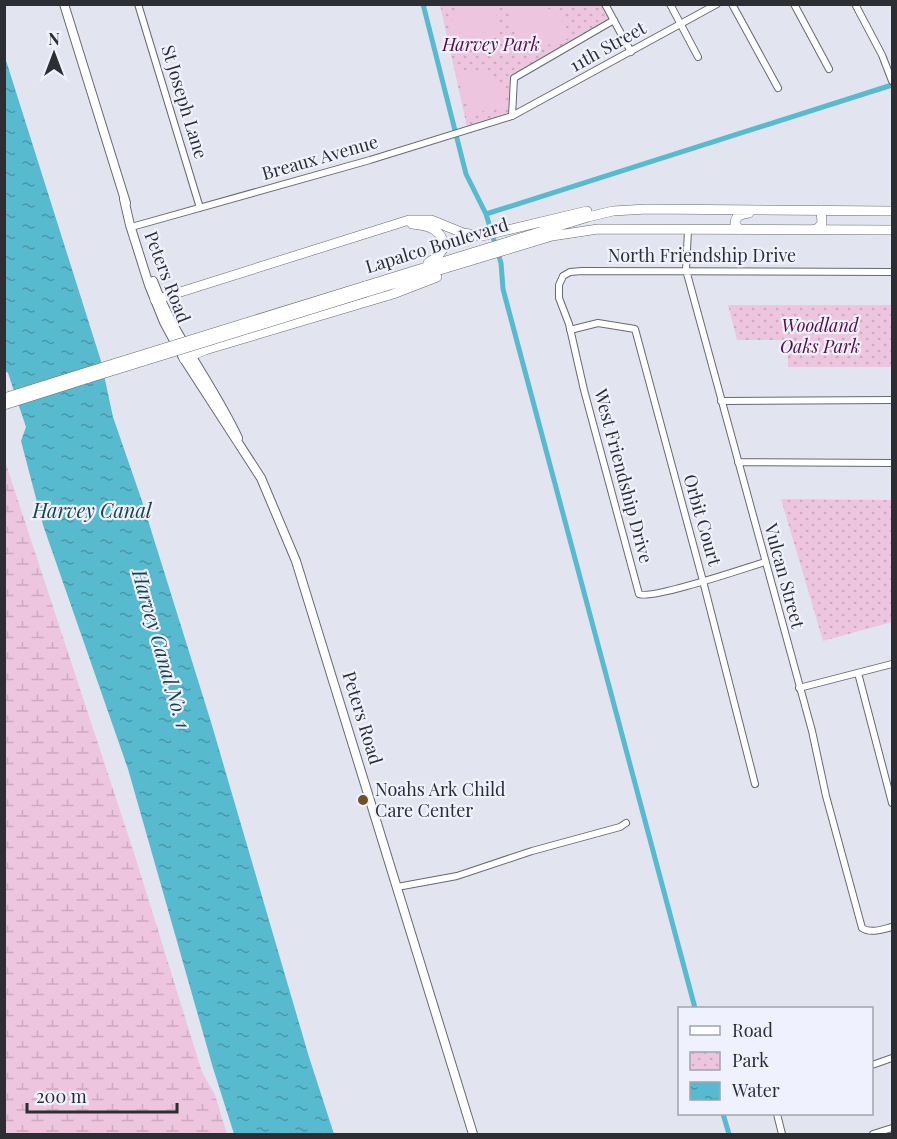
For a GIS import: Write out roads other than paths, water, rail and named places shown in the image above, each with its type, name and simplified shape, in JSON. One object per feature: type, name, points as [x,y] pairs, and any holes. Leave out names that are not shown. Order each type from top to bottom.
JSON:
[{"type":"main road","name":"Peters Road","points":[[64,4],[130,225],[158,299],[187,357],[232,435],[261,478],[296,561],[473,1134]]},
{"type":"main road","name":"Peters Road","points":[[124,199],[158,299]]},
{"type":"main road","points":[[158,299],[413,220],[441,223],[463,233],[504,242],[537,222],[601,209],[636,207],[674,210],[892,211]]},
{"type":"main road","points":[[666,229],[678,222],[674,210]]},
{"type":"main road","points":[[740,230],[735,224],[738,216],[766,210]]},
{"type":"main road","points":[[812,230],[818,228],[822,223],[821,210]]},
{"type":"main road","points":[[842,230],[833,224],[834,219],[838,216],[879,211]]},
{"type":"main road","points":[[398,225],[426,226],[439,232],[442,238],[444,246],[441,253],[419,268]]},
{"type":"main road","name":"Lapalco Boulevard","points":[[4,398],[488,252],[504,242],[583,230],[892,229]]},
{"type":"main road","points":[[187,357],[393,294],[488,252]]},
{"type":"main road","name":"Lapalco Boulevard","points":[[4,405],[366,289],[419,268],[488,252]]},
{"type":"street","name":"St Joseph Lane","points":[[138,4],[200,208]]},
{"type":"street","points":[[605,4],[631,52]]},
{"type":"street","points":[[670,4],[698,57]]},
{"type":"street","name":"11th Street","points":[[512,116],[717,4]]},
{"type":"street","points":[[732,4],[778,88]]},
{"type":"street","points":[[794,4],[829,69]]},
{"type":"street","points":[[855,4],[882,55],[892,80]]},
{"type":"street","points":[[512,116],[514,78],[614,20]]},
{"type":"street","name":"Breaux Avenue","points":[[135,226],[471,130],[512,116]]},
{"type":"street","name":"Vulcan Street","points":[[688,230],[686,270],[812,731],[826,796],[862,928],[866,931],[875,931],[892,927]]},
{"type":"street","name":"North Friendship Drive","points":[[569,327],[559,298],[559,285],[563,276],[570,272],[686,270],[892,272]]},
{"type":"street","name":"Orbit Court","points":[[569,327],[598,323],[635,329],[755,784]]},
{"type":"street","name":"West Friendship Drive","points":[[569,327],[639,594],[643,596],[703,581]]},
{"type":"street","points":[[721,401],[892,400]]},
{"type":"street","points":[[738,462],[892,463]]},
{"type":"street","points":[[703,581],[765,562]]},
{"type":"street","points":[[799,688],[892,664]]},
{"type":"street","points":[[858,673],[892,803]]},
{"type":"street","points":[[397,887],[457,876],[532,851],[620,827],[626,823]]},
{"type":"street","points":[[873,1065],[892,1058]]},
{"type":"street","points":[[777,1115],[782,1134]]},
{"type":"street","points":[[873,1134],[892,1128]]},
{"type":"water","name":"Harvey Canal","points":[[4,54],[101,361],[113,417],[142,501],[211,722],[309,1057],[334,1134],[234,1134],[128,769],[43,525],[21,441],[26,427],[8,373],[5,371]]},
{"type":"waterway","points":[[423,4],[466,174],[486,214],[501,263],[503,289],[695,1007]]},
{"type":"waterway","points":[[486,214],[892,85]]},
{"type":"waterway","points":[[723,1115],[729,1134]]},
{"type":"place","name":"Noahs Ark Child Care Center","points":[[363,800]]},
{"type":"park label","name":"Harvey Park","points":[[491,45]]},
{"type":"park label","name":"Woodland Oaks Park","points":[[820,336]]},
{"type":"water label","name":"Harvey Canal No. 1","points":[[161,649]]}]
